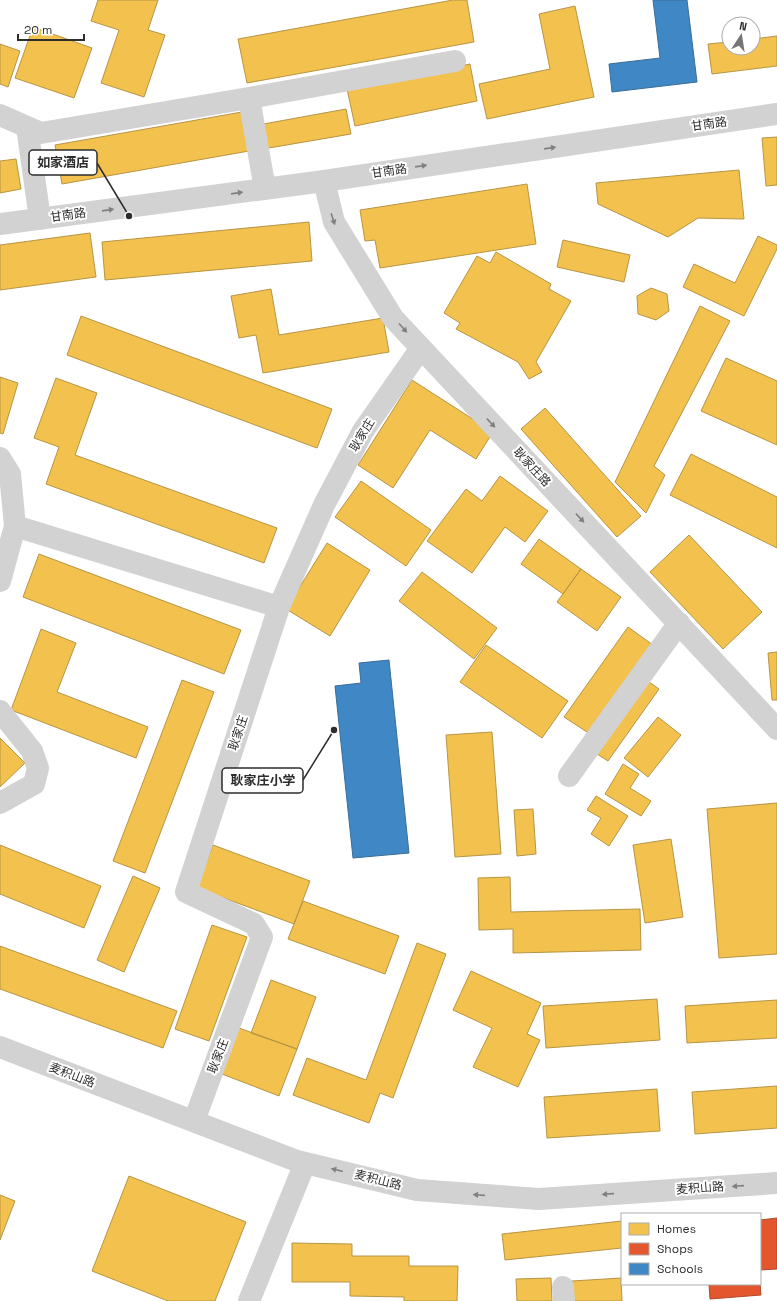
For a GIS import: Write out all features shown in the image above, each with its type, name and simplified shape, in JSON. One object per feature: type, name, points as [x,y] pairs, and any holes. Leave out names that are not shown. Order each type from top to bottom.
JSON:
[{"type":"street","points":[[0,115],[41,133],[455,61]]},
{"type":"street","points":[[249,98],[265,189]]},
{"type":"street","name":"甘南路","points":[[0,224],[324,181],[777,114]]},
{"type":"street","points":[[27,127],[40,219]]},
{"type":"street","name":"耿家庄路","points":[[324,181],[334,222],[393,318],[777,729]]},
{"type":"street","name":"耿家庄","points":[[194,1121],[262,938],[254,924],[186,892],[279,607],[324,505],[363,431],[421,348]]},
{"type":"street","points":[[0,458],[10,474],[15,526],[0,581]]},
{"type":"street","points":[[15,526],[279,607]]},
{"type":"street","points":[[569,776],[679,623]]},
{"type":"street","points":[[0,711],[32,751],[38,768],[34,784],[0,803]]},
{"type":"street","name":"麦积山路","points":[[0,1047],[305,1163],[417,1190],[539,1199],[777,1183]]},
{"type":"street","points":[[249,1301],[305,1163]]},
{"type":"building: Homes","points":[[98,0],[158,0],[148,30],[165,35],[144,97],[101,83],[119,30],[91,21]]},
{"type":"building: Homes","points":[[453,0],[467,0],[474,42],[247,83],[238,39]]},
{"type":"building: Homes","points":[[575,6],[594,97],[487,119],[479,84],[550,69],[539,14]]},
{"type":"building: Homes","points":[[33,27],[92,48],[74,98],[15,78]]},
{"type":"building: Homes","points":[[777,36],[777,66],[712,74],[708,44],[721,43],[721,56],[761,56],[761,38]]},
{"type":"building: Homes","points":[[0,44],[20,51],[8,87],[0,84]]},
{"type":"building: Homes","points":[[470,64],[477,101],[355,126],[347,89]]},
{"type":"building: Homes","points":[[346,109],[351,134],[263,149],[258,125]]},
{"type":"building: Homes","points":[[242,112],[249,151],[62,184],[55,145]]},
{"type":"building: Homes","points":[[777,137],[777,185],[766,186],[762,138]]},
{"type":"building: Homes","points":[[16,159],[21,189],[0,193],[0,161]]},
{"type":"building: Homes","points":[[739,170],[744,219],[698,218],[668,237],[598,204],[596,183]]},
{"type":"building: Homes","points":[[527,184],[536,244],[380,268],[375,240],[365,241],[360,210]]},
{"type":"building: Homes","points":[[309,222],[312,261],[105,280],[102,242]]},
{"type":"building: Homes","points":[[90,233],[96,277],[0,290],[0,245]]},
{"type":"building: Homes","points":[[758,236],[777,245],[777,249],[744,316],[683,287],[694,264],[735,283]]},
{"type":"building: Homes","points":[[563,240],[630,255],[624,282],[557,267]]},
{"type":"building: Homes","points":[[496,252],[551,284],[549,289],[571,301],[536,362],[542,372],[529,379],[518,362],[456,329],[460,323],[444,313],[477,256],[490,263]]},
{"type":"building: Homes","points":[[651,288],[667,294],[669,311],[656,320],[638,314],[637,296]]},
{"type":"building: Homes","points":[[271,289],[279,335],[383,318],[389,352],[263,373],[256,335],[239,338],[231,296]]},
{"type":"building: Homes","points":[[700,306],[730,321],[654,466],[665,475],[646,513],[615,482]]},
{"type":"building: Homes","points":[[81,316],[332,409],[317,448],[67,355]]},
{"type":"building: Homes","points":[[726,358],[777,381],[777,445],[701,411]]},
{"type":"building: Homes","points":[[0,377],[18,383],[3,434],[0,433]]},
{"type":"building: Homes","points":[[56,378],[97,393],[75,455],[277,528],[264,563],[46,484],[59,447],[34,438]]},
{"type":"building: Homes","points":[[412,380],[493,432],[476,459],[430,430],[393,488],[358,465]]},
{"type":"building: Homes","points":[[545,408],[641,516],[617,537],[521,429]]},
{"type":"building: Homes","points":[[691,454],[777,497],[777,548],[670,495]]},
{"type":"building: Homes","points":[[500,476],[548,511],[525,542],[505,527],[472,573],[427,541],[466,489],[482,501]]},
{"type":"building: Homes","points":[[361,481],[431,530],[406,566],[335,517]]},
{"type":"building: Homes","points":[[689,535],[762,612],[723,649],[650,572]]},
{"type":"building: Homes","points":[[539,539],[581,569],[563,594],[521,564]]},
{"type":"building: Homes","points":[[327,543],[370,570],[330,636],[286,609]]},
{"type":"building: Homes","points":[[39,554],[241,630],[224,674],[23,597]]},
{"type":"building: Homes","points":[[581,569],[621,597],[597,631],[557,602]]},
{"type":"building: Homes","points":[[422,572],[497,628],[474,659],[399,601]]},
{"type":"building: Homes","points":[[628,627],[653,645],[590,734],[564,717]]},
{"type":"building: Homes","points":[[41,629],[76,643],[57,692],[148,727],[136,758],[11,710]]},
{"type":"building: Homes","points":[[486,645],[568,701],[542,738],[460,682]]},
{"type":"building: Homes","points":[[777,652],[777,700],[772,700],[768,653]]},
{"type":"building: Homes","points":[[645,679],[659,689],[608,761],[594,752]]},
{"type":"building: Homes","points":[[182,680],[214,692],[145,873],[113,861]]},
{"type":"building: Homes","points":[[658,717],[681,735],[648,777],[624,758]]},
{"type":"building: Homes","points":[[492,732],[501,854],[455,857],[446,735]]},
{"type":"building: Homes","points":[[0,738],[25,763],[0,787]]},
{"type":"building: Homes","points":[[623,764],[639,774],[630,788],[651,801],[641,816],[605,794]]},
{"type":"building: Homes","points":[[596,796],[628,816],[609,846],[591,834],[601,818],[587,810]]},
{"type":"building: Homes","points":[[777,803],[777,954],[719,958],[707,809]]},
{"type":"building: Homes","points":[[533,809],[536,854],[517,856],[514,810]]},
{"type":"building: Homes","points":[[671,839],[683,917],[645,923],[633,845]]},
{"type":"building: Homes","points":[[0,845],[101,886],[84,928],[0,894]]},
{"type":"building: Homes","points":[[213,845],[310,881],[294,924],[197,888]]},
{"type":"building: Homes","points":[[133,876],[160,888],[124,972],[97,960]]},
{"type":"building: Homes","points":[[510,877],[511,912],[640,909],[641,950],[513,953],[513,929],[479,930],[478,878]]},
{"type":"building: Homes","points":[[303,901],[399,936],[385,974],[288,939]]},
{"type":"building: Homes","points":[[212,925],[247,937],[209,1041],[175,1029]]},
{"type":"building: Homes","points":[[417,943],[446,954],[393,1098],[380,1093],[369,1123],[293,1095],[307,1058],[366,1080]]},
{"type":"building: Homes","points":[[0,946],[177,1011],[163,1048],[0,989]]},
{"type":"building: Homes","points":[[471,971],[541,1003],[527,1034],[540,1040],[518,1087],[473,1067],[492,1028],[453,1010]]},
{"type":"building: Homes","points":[[271,980],[316,997],[297,1049],[251,1033]]},
{"type":"building: Homes","points":[[657,999],[660,1040],[546,1048],[543,1006]]},
{"type":"building: Homes","points":[[777,1000],[777,1038],[687,1043],[685,1006]]},
{"type":"building: Homes","points":[[239,1028],[297,1049],[279,1096],[222,1074]]},
{"type":"building: Homes","points":[[777,1086],[777,1128],[695,1134],[692,1092]]},
{"type":"building: Homes","points":[[657,1089],[660,1131],[547,1138],[544,1097]]},
{"type":"building: Homes","points":[[129,1176],[246,1222],[215,1301],[168,1301],[92,1271]]},
{"type":"building: Homes","points":[[0,1195],[15,1201],[0,1240]]},
{"type":"building: Homes","points":[[621,1221],[621,1248],[505,1260],[502,1234]]},
{"type":"building: Homes","points":[[292,1243],[352,1244],[352,1256],[409,1256],[409,1266],[458,1266],[457,1301],[404,1301],[404,1297],[350,1296],[350,1282],[292,1282]]},
{"type":"building: Homes","points":[[551,1278],[552,1301],[517,1301],[516,1279]]},
{"type":"building: Homes","points":[[621,1278],[622,1301],[573,1301],[572,1281]]},
{"type":"building: Shops","points":[[777,1218],[777,1269],[761,1270],[761,1220]]},
{"type":"building: Shops","points":[[709,1285],[760,1285],[761,1295],[710,1299]]},
{"type":"building: Schools","points":[[653,0],[687,0],[697,82],[612,92],[609,64],[660,58]]},
{"type":"building: Schools","points":[[389,660],[409,853],[353,858],[335,686],[361,683],[359,663]]},
{"type":"place","name":"如家酒店","points":[[129,216]]},
{"type":"place","name":"耿家庄小学","points":[[334,730]]}]
